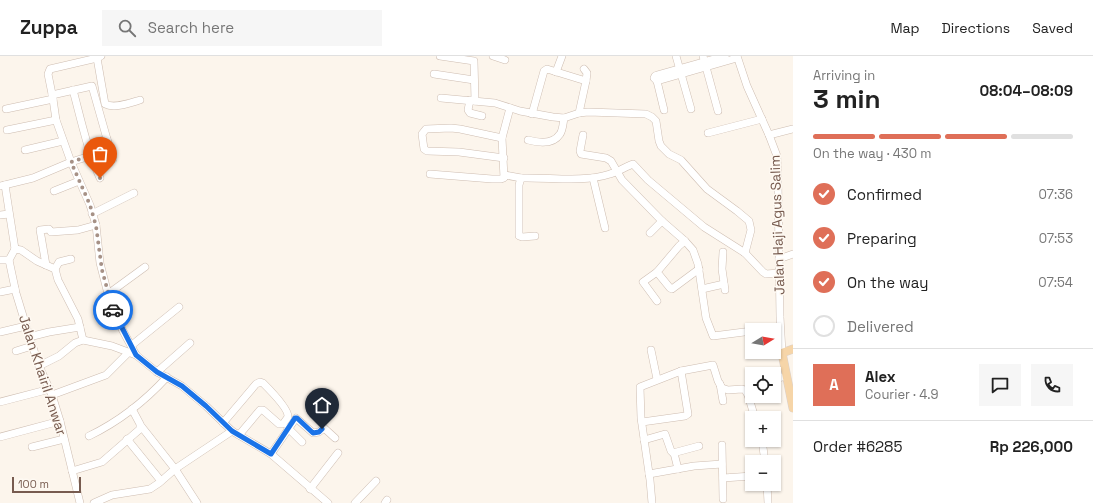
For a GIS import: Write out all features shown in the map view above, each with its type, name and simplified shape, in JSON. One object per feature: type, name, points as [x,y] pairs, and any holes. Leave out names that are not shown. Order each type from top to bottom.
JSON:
[{"type":"main road","points":[[793,349],[782,353],[793,408]]},
{"type":"street","points":[[440,56],[474,58],[473,100],[468,110],[470,114],[482,116]]},
{"type":"street","points":[[493,56],[505,60]]},
{"type":"street","points":[[556,72],[562,56]]},
{"type":"street","points":[[676,56],[691,109]]},
{"type":"street","points":[[132,354],[132,345],[122,329],[108,294],[100,263],[96,226],[56,120],[48,74],[50,69],[99,57],[105,104],[108,106],[114,106],[140,100]]},
{"type":"street","points":[[664,110],[657,81],[654,77],[657,75],[681,71],[704,62],[732,57]]},
{"type":"street","name":"Jalan Haji Agus Salim","points":[[732,57],[769,135],[777,156],[780,323]]},
{"type":"street","points":[[704,62],[718,111]]},
{"type":"street","points":[[532,114],[544,71],[547,69],[586,81]]},
{"type":"street","points":[[580,113],[587,73],[584,69]]},
{"type":"street","points":[[434,74],[474,80]]},
{"type":"street","points":[[6,109],[92,86],[114,158]]},
{"type":"street","points":[[73,90],[79,119],[88,145],[90,156],[100,178]]},
{"type":"street","points":[[441,98],[494,103],[532,114],[564,118],[580,113],[646,114],[652,117],[656,121],[658,141],[664,150],[681,160],[703,186],[749,221],[751,230],[745,253]]},
{"type":"street","points":[[430,174],[504,178],[502,138],[510,108]]},
{"type":"street","points":[[528,140],[539,143],[554,140],[561,133],[564,118]]},
{"type":"street","points":[[7,130],[56,120]]},
{"type":"street","points":[[708,133],[762,120]]},
{"type":"street","points":[[502,138],[451,128],[426,129],[422,134],[423,147],[424,150],[427,151],[459,152],[504,158]]},
{"type":"street","points":[[769,135],[793,129]]},
{"type":"street","points":[[583,135],[580,151],[581,154],[606,158],[611,161],[622,180],[662,221],[685,241],[695,255],[699,269],[706,318],[713,336],[745,332]]},
{"type":"street","points":[[88,145],[107,139]]},
{"type":"street","points":[[25,150],[63,141]]},
{"type":"street","points":[[0,260],[9,260],[15,249],[2,186],[33,178],[71,162],[90,156]]},
{"type":"street","points":[[505,175],[521,178],[593,178],[617,172],[633,164],[648,180],[704,227],[745,253],[764,273],[779,273]]},
{"type":"street","points":[[521,178],[519,181],[519,234],[520,237],[535,236]]},
{"type":"street","points":[[593,178],[605,228]]},
{"type":"street","points":[[54,191],[79,181]]},
{"type":"street","points":[[92,214],[134,193]]},
{"type":"street","points":[[0,215],[9,214]]},
{"type":"street","points":[[650,233],[662,221]]},
{"type":"street","points":[[46,265],[40,230],[49,229],[51,232],[69,231],[96,226]]},
{"type":"street","points":[[657,301],[643,282],[657,272],[685,241]]},
{"type":"street","points":[[15,249],[23,251],[37,261],[55,269]]},
{"type":"street","points":[[702,289],[725,287],[722,267],[723,252]]},
{"type":"street","points":[[779,259],[793,254]]},
{"type":"street","points":[[71,259],[59,262],[55,269],[58,280],[76,313],[83,340]]},
{"type":"street","name":"Jalan Khairil Anwar","points":[[9,260],[15,289],[29,337],[39,366],[51,392],[60,421],[80,503]]},
{"type":"street","points":[[108,294],[145,267]]},
{"type":"street","points":[[657,272],[672,289],[699,269]]},
{"type":"street","points":[[0,292],[15,289]]},
{"type":"street","points":[[132,345],[179,307]]},
{"type":"street","points":[[0,332],[26,326]]},
{"type":"street","points":[[29,337],[48,332],[80,327]]},
{"type":"street","points":[[39,366],[59,356],[75,342],[83,340],[112,346],[132,354],[157,372],[188,391],[235,433],[271,454],[328,503]]},
{"type":"street","name":"Jalan Haji Agus Salim","points":[[781,340],[782,353]]},
{"type":"street","points":[[157,372],[190,343]]},
{"type":"street","points":[[16,352],[32,346]]},
{"type":"street","points":[[651,350],[657,379]]},
{"type":"street","points":[[0,402],[51,392],[106,375],[132,354]]},
{"type":"street","points":[[652,503],[642,422],[640,387],[657,379],[681,371],[713,365],[724,401]]},
{"type":"street","points":[[642,422],[683,417],[688,414],[681,371]]},
{"type":"street","points":[[781,377],[786,376]]},
{"type":"street","points":[[89,436],[101,430],[132,409],[150,395],[167,377]]},
{"type":"street","points":[[94,503],[112,495],[150,489],[175,469],[235,433],[260,410],[263,410],[281,425],[288,417],[288,412],[263,383],[260,382],[256,384],[223,423]]},
{"type":"street","points":[[720,384],[725,390],[742,389],[747,392],[753,411]]},
{"type":"street","points":[[132,409],[141,426],[175,469],[197,503]]},
{"type":"street","points":[[271,454],[296,418],[313,433],[319,432],[324,428],[335,438]]},
{"type":"street","points":[[0,436],[60,421]]},
{"type":"street","points":[[72,471],[102,462],[140,429],[141,426]]},
{"type":"street","points":[[288,428],[302,442]]},
{"type":"street","points":[[644,440],[665,434],[671,451],[674,453],[678,469]]},
{"type":"street","points":[[32,447],[64,439]]},
{"type":"street","points":[[127,439],[161,481]]},
{"type":"street","points":[[722,445],[724,499]]},
{"type":"street","points":[[674,453],[700,446]]},
{"type":"street","points":[[310,489],[338,453]]},
{"type":"street","points":[[649,474],[694,466],[722,464]]},
{"type":"street","points":[[723,478],[745,476]]},
{"type":"street","points":[[355,503],[376,481]]},
{"type":"street","points":[[767,491],[768,503]]},
{"type":"way so far","points":[[100,178],[90,156],[71,162],[90,205],[98,233],[100,263],[113,310]]},
{"type":"route","points":[[113,310],[136,355],[157,372],[182,386],[232,431],[271,454],[295,418],[297,418],[315,434],[322,429]]}]
